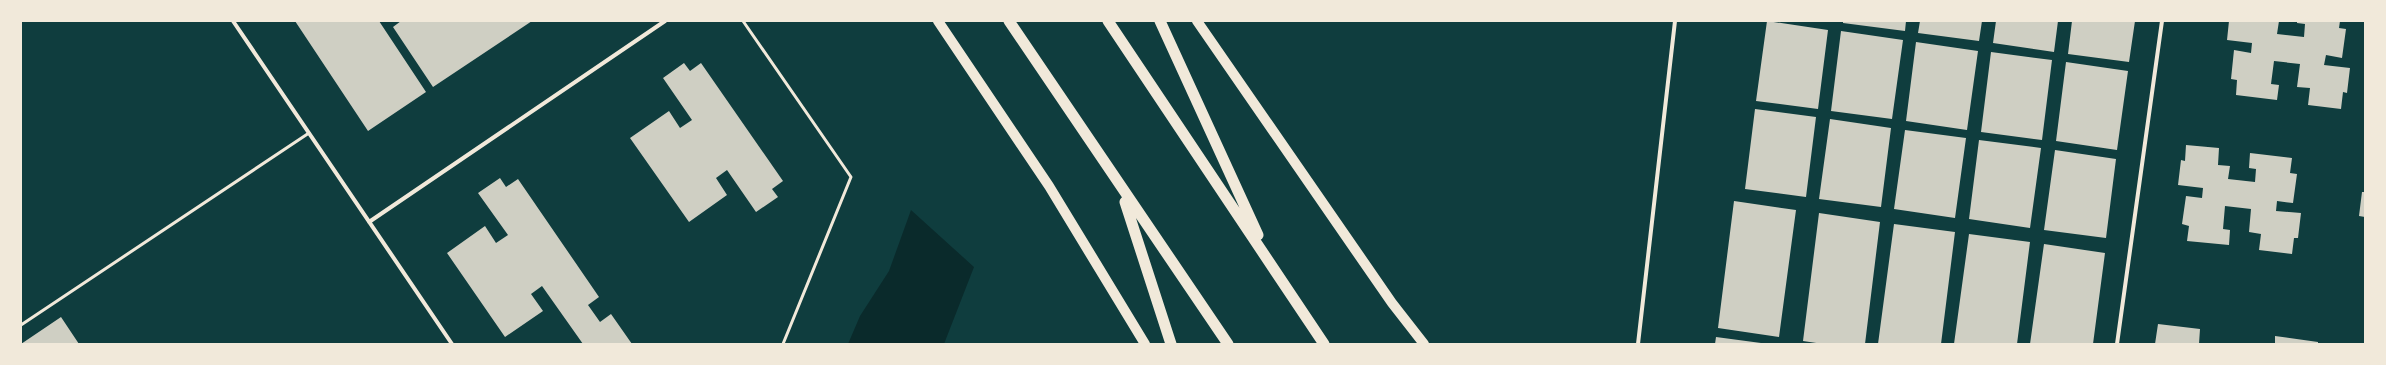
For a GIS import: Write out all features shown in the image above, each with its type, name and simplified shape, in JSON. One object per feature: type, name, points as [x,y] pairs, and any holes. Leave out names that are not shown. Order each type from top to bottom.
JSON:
[{"type":"highway","points":[[1009,21],[1122,190],[1228,344]]},
{"type":"highway","points":[[1108,21],[1324,344]]},
{"type":"highway","points":[[1160,21],[1271,264]]},
{"type":"highway","points":[[1122,190],[1171,344]]},
{"type":"main road","points":[[938,21],[1049,186],[1145,344]]},
{"type":"main road","points":[[1197,21],[1392,303],[1424,344]]},
{"type":"street","points":[[233,21],[452,344]]},
{"type":"street","points":[[369,222],[665,21]]},
{"type":"street","points":[[1638,344],[1675,21]]},
{"type":"street","points":[[2116,344],[2162,21]]},
{"type":"lane","points":[[743,21],[851,177],[782,344]]},
{"type":"lane","points":[[21,325],[309,133]]},
{"type":"water","points":[[911,210],[974,267],[944,344],[848,344],[860,316],[889,271]]},
{"type":"building","points":[[295,21],[379,21],[426,92],[368,131]]},
{"type":"building","points":[[401,21],[532,21],[433,87],[393,27]]},
{"type":"building","points":[[1767,21],[1828,30],[1818,109],[1756,101]]},
{"type":"building","points":[[1843,21],[1906,21],[1905,31],[1843,23]]},
{"type":"building","points":[[1920,21],[1982,21],[1979,41],[1918,33]]},
{"type":"building","points":[[1996,21],[2058,21],[2054,52],[1993,43]]},
{"type":"building","points":[[2072,21],[2135,21],[2129,62],[2068,54]]},
{"type":"building","points":[[2229,21],[2279,21],[2277,34],[2304,37],[2305,24],[2297,23],[2297,21],[2340,21],[2339,28],[2346,29],[2342,58],[2326,55],[2324,65],[2350,68],[2347,93],[2343,92],[2341,109],[2308,105],[2310,88],[2297,87],[2300,64],[2274,61],[2271,84],[2279,85],[2277,100],[2236,95],[2237,80],[2231,79],[2234,50],[2251,53],[2252,43],[2227,40]]},
{"type":"building","points":[[1841,31],[1903,40],[1892,119],[1831,111]]},
{"type":"building","points":[[1916,42],[1978,51],[1967,130],[1906,121]]},
{"type":"building","points":[[1991,52],[2052,60],[2042,140],[1981,132]]},
{"type":"building","points":[[2066,62],[2128,71],[2117,150],[2056,141]]},
{"type":"building","points":[[684,63],[690,71],[701,63],[783,181],[772,189],[778,197],[756,212],[727,170],[716,178],[727,195],[689,222],[630,138],[669,111],[680,128],[692,120],[663,78]]},
{"type":"building","points":[[1755,109],[1816,117],[1806,197],[1745,189]]},
{"type":"building","points":[[1830,119],[1891,128],[1881,207],[1819,199]]},
{"type":"building","points":[[1905,130],[1966,138],[1955,218],[1894,209]]},
{"type":"building","points":[[1979,140],[2041,148],[2030,228],[1969,219]]},
{"type":"building","points":[[2186,145],[2219,148],[2218,165],[2230,166],[2228,179],[2255,182],[2256,169],[2249,168],[2250,153],[2292,158],[2290,173],[2297,174],[2293,203],[2277,201],[2276,211],[2301,213],[2298,238],[2294,238],[2292,254],[2259,250],[2261,234],[2249,232],[2251,209],[2225,206],[2223,229],[2230,230],[2229,245],[2187,241],[2189,226],[2182,224],[2186,196],[2202,198],[2203,188],[2178,185],[2181,160],[2185,161]]},
{"type":"building","points":[[2055,150],[2116,159],[2106,238],[2044,230]]},
{"type":"building","points":[[500,178],[506,187],[518,179],[599,297],[588,305],[600,322],[611,314],[632,344],[583,344],[542,286],[531,294],[543,311],[505,337],[447,253],[485,226],[496,243],[508,235],[478,193]]},
{"type":"building","points":[[2362,192],[2365,192],[2365,217],[2359,216]]},
{"type":"building","points":[[1734,201],[1796,210],[1779,337],[1718,328]]},
{"type":"building","points":[[1819,213],[1880,222],[1865,344],[1823,344],[1803,341]]},
{"type":"building","points":[[1894,224],[1955,232],[1941,344],[1878,344]]},
{"type":"building","points":[[1969,234],[2030,242],[2017,344],[1954,344]]},
{"type":"building","points":[[2044,244],[2105,253],[2093,344],[2030,344]]},
{"type":"building","points":[[61,317],[79,344],[21,344]]},
{"type":"building","points":[[2158,324],[2200,329],[2199,344],[2155,344]]},
{"type":"building","points":[[2275,336],[2318,342],[2318,344],[2275,344]]},
{"type":"building","points":[[1716,337],[1761,343],[1761,344],[1715,344]]}]
